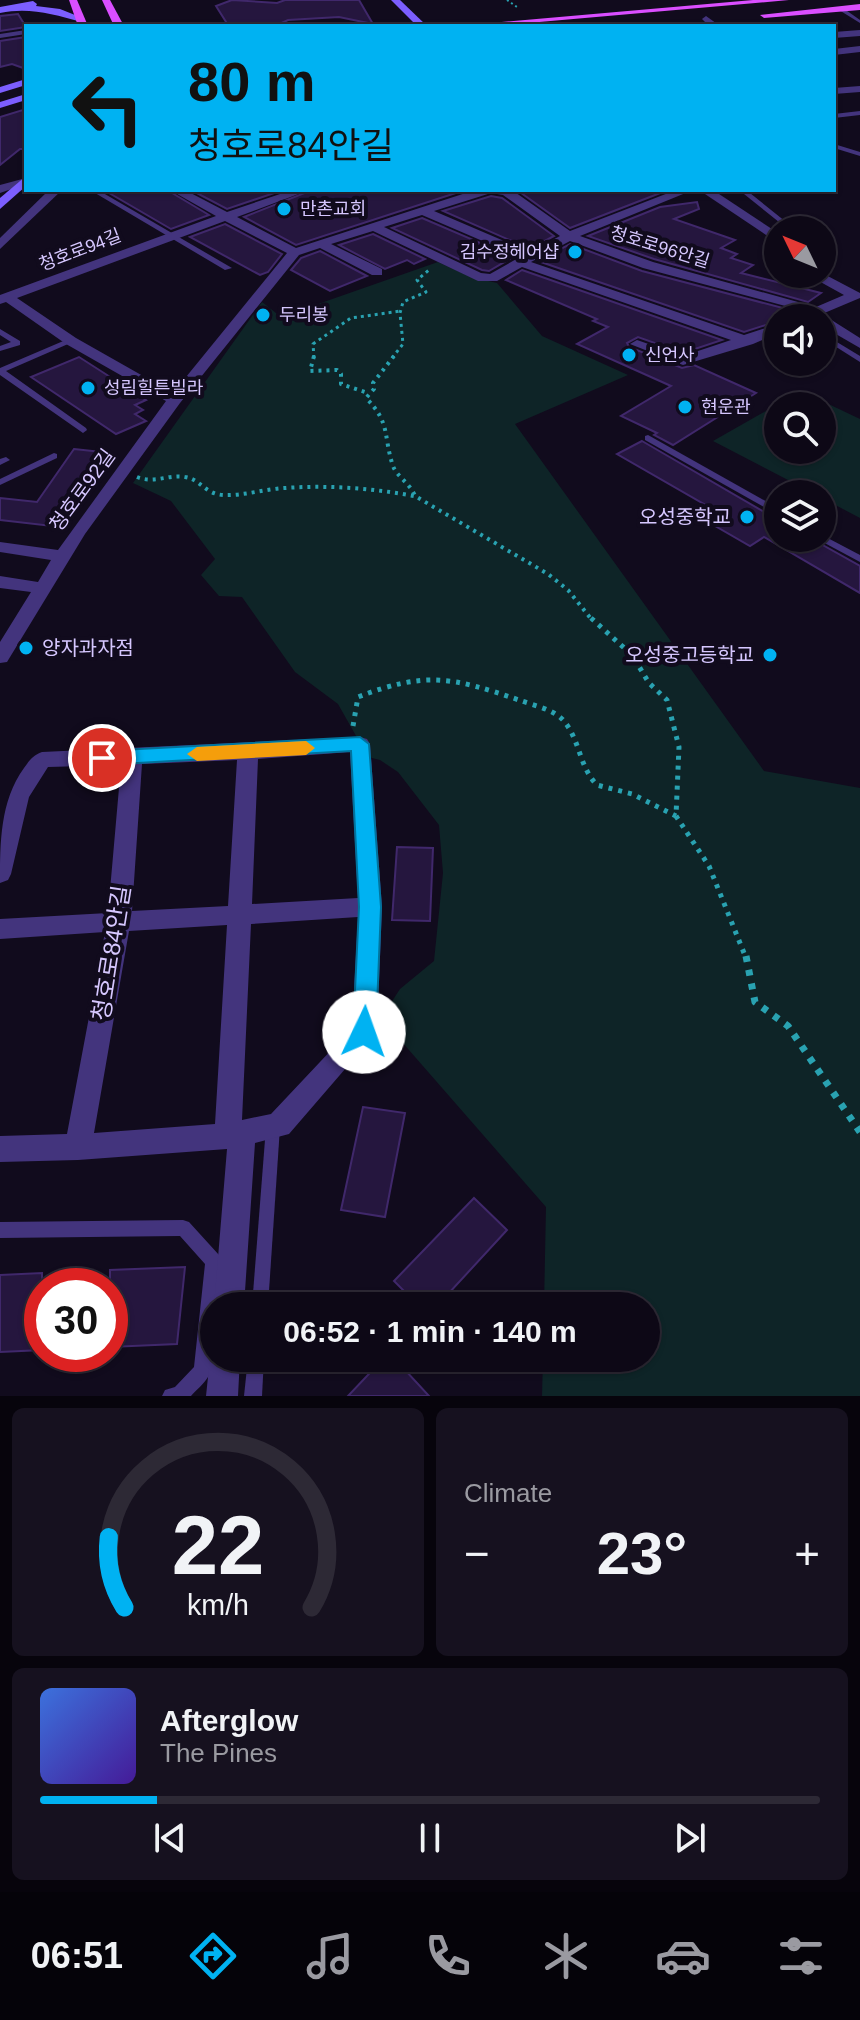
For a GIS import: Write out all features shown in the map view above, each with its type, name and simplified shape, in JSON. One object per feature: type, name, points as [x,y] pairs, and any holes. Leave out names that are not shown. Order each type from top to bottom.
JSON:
[{"type":"main road","points":[[0,10],[44,0]]},
{"type":"main road","points":[[73,0],[82,22]]},
{"type":"main road","points":[[106,0],[118,24]]},
{"type":"main road","points":[[395,0],[420,24]]},
{"type":"main road","points":[[487,24],[785,0]]},
{"type":"main road","points":[[22,7],[57,11],[82,22]]},
{"type":"main road","points":[[751,16],[860,7]]},
{"type":"main road","points":[[690,20],[706,19]]},
{"type":"main road","points":[[0,90],[24,83]]},
{"type":"main road","points":[[0,106],[24,100]]},
{"type":"main road","points":[[0,205],[24,181]]},
{"type":"street","points":[[706,19],[718,22]]},
{"type":"street","points":[[836,35],[860,33]]},
{"type":"street","points":[[836,52],[860,49]]},
{"type":"street","points":[[836,91],[860,89]]},
{"type":"street","points":[[0,189],[24,180]]},
{"type":"street","points":[[0,245],[54,192]]},
{"type":"street","points":[[180,192],[295,252],[481,192]]},
{"type":"street","name":"청호로94길","points":[[4,298],[297,192]]},
{"type":"street","name":"청호로96안길","points":[[507,192],[569,236],[648,265],[794,304]]},
{"type":"street","points":[[374,227],[478,277],[492,278],[569,236],[682,192]]},
{"type":"street","points":[[708,192],[764,230]]},
{"type":"street","points":[[423,211],[525,259],[748,341]]},
{"type":"street","points":[[321,244],[377,272]]},
{"type":"street","name":"청호로92길","points":[[0,547],[62,556],[175,400],[295,252]]},
{"type":"street","points":[[836,285],[858,296]]},
{"type":"street","points":[[836,308],[858,296]]},
{"type":"street","points":[[4,298],[71,341],[175,400]]},
{"type":"street","points":[[836,324],[860,332]]},
{"type":"street","points":[[836,330],[860,344]]},
{"type":"street","points":[[637,344],[683,361],[764,334]]},
{"type":"street","points":[[3,649],[62,556]]},
{"type":"street","points":[[0,582],[43,588]]},
{"type":"street","points":[[0,874],[9,797],[42,760],[360,744],[370,907],[364,1032],[279,1125],[235,1135],[78,1147],[0,1149]]},
{"type":"street","points":[[229,1292],[248,752]]},
{"type":"street","name":"청호로84안길","points":[[78,1147],[119,922],[132,757]]},
{"type":"street","points":[[0,929],[370,907]]},
{"type":"street","points":[[222,1396],[224,1372]]},
{"type":"lane","points":[[841,9],[860,22]]},
{"type":"lane","points":[[0,36],[24,32]]},
{"type":"lane","points":[[836,116],[860,113]]},
{"type":"lane","points":[[836,147],[860,154]]},
{"type":"lane","name":"청호로94길","points":[[97,192],[228,268]]},
{"type":"lane","points":[[747,192],[775,216]]},
{"type":"lane","points":[[0,331],[17,343],[0,349]]},
{"type":"lane","points":[[0,371],[71,341]]},
{"type":"lane","points":[[836,344],[860,360]]},
{"type":"lane","points":[[0,371],[83,430]]},
{"type":"lane","points":[[648,438],[764,504]]},
{"type":"lane","points":[[0,482],[54,456]]},
{"type":"lane","points":[[836,546],[860,559]]},
{"type":"lane","points":[[261,1292],[273,1126]]},
{"type":"lane","points":[[0,1230],[183,1228],[213,1261],[202,1371],[179,1396],[171,1396]]},
{"type":"lane","points":[[253,1396],[255,1372]]},
{"type":"path","points":[[415,496],[410,484],[394,470],[382,414],[366,398],[403,344],[403,302],[426,292],[417,280],[435,267]]},
{"type":"path","points":[[368,393],[341,384],[341,374],[337,370],[310,371],[313,344],[351,318],[401,311]]},
{"type":"path","points":[[125,467],[135,470],[141,480],[184,476],[195,480],[204,490],[223,495],[285,488],[363,487],[415,496],[548,574],[568,590],[600,629],[632,655],[649,683],[667,700],[679,747],[676,816]]},
{"type":"path","points":[[353,745],[354,710],[358,697],[404,682],[441,677],[462,680],[559,716],[570,728],[584,767],[601,789],[621,791],[676,816],[709,866],[745,953],[755,1002],[788,1026],[860,1132]]},
{"type":"green space","points":[[438,262],[471,277],[497,283],[542,336],[628,375],[515,424],[764,771],[860,788],[860,1396],[542,1396],[543,1372],[660,1372],[660,1292],[544,1292],[546,1207],[381,1018],[400,989],[434,961],[443,873],[439,825],[398,772],[380,760],[368,757],[338,704],[295,672],[242,597],[219,596],[201,575],[215,559],[171,501],[133,483],[262,302],[281,317]]},
{"type":"green space","points":[[836,408],[860,419],[860,518],[836,505],[836,480],[788,480],[713,441],[764,412],[764,464],[836,464]]},
{"type":"building","points":[[232,0],[277,3],[285,0],[359,0],[373,24],[339,17],[288,20],[279,24],[227,24],[216,6]]},
{"type":"building","points":[[18,14],[24,27],[0,31],[0,16]]},
{"type":"building","points":[[24,37],[24,68],[12,64],[0,67],[0,41]]},
{"type":"building","points":[[24,110],[24,149],[0,165],[0,117]]},
{"type":"building","points":[[107,192],[170,192],[209,215],[171,229]]},
{"type":"building","points":[[195,192],[277,192],[227,209]]},
{"type":"building","points":[[307,192],[459,192],[296,245],[244,217]]},
{"type":"building","points":[[520,192],[663,192],[570,228]]},
{"type":"building","points":[[491,196],[502,198],[554,236],[530,249],[443,211]]},
{"type":"building","points":[[697,202],[699,209],[674,219],[735,240],[721,248],[737,254],[731,258],[753,265],[741,273],[764,279],[764,288],[801,288],[821,293],[808,302],[654,259],[588,236],[660,207]]},
{"type":"building","points":[[422,218],[513,257],[489,271],[482,270],[392,228]]},
{"type":"building","points":[[225,224],[282,254],[268,272],[260,275],[190,237]]},
{"type":"building","points":[[373,234],[425,259],[414,264],[407,260],[385,269],[339,245]]},
{"type":"building","points":[[570,244],[642,271],[767,304],[764,304],[764,326],[744,332],[538,261]]},
{"type":"building","points":[[320,251],[367,276],[330,291],[291,270],[301,258]]},
{"type":"building","points":[[522,270],[722,340],[683,353],[638,337],[627,343],[629,347],[682,368],[694,365],[756,393],[673,445],[654,435],[657,433],[621,416],[671,386],[577,344],[608,327],[593,321],[597,319],[506,280]]},
{"type":"building","name":"성림힐튼빌라","points":[[79,357],[146,400],[135,405],[143,410],[135,414],[146,421],[116,434],[31,377]]},
{"type":"building","name":"오성중학교","points":[[642,441],[764,512],[764,537],[750,546],[710,523],[723,515],[617,454]]},
{"type":"building","points":[[74,449],[102,452],[52,526],[0,520],[0,498],[37,502]]},
{"type":"building","name":"오성중학교","points":[[790,552],[835,552],[860,566],[860,593]]},
{"type":"building","points":[[397,847],[433,848],[430,921],[392,920]]},
{"type":"building","points":[[363,1107],[405,1113],[385,1217],[341,1210]]},
{"type":"building","points":[[474,1198],[507,1230],[450,1292],[405,1292],[394,1281]]},
{"type":"building","points":[[185,1267],[177,1344],[128,1346],[128,1269]]},
{"type":"building","points":[[24,1274],[24,1351],[0,1352],[0,1275]]},
{"type":"building","points":[[371,1372],[407,1372],[429,1396],[348,1396]]},
{"type":"slow traffic","points":[[197,754],[306,748]]},
{"type":"place","name":"만촌교회","points":[[284,209]]},
{"type":"place","name":"김수정헤어샵","points":[[575,252]]},
{"type":"place","name":"두리봉","points":[[263,315]]},
{"type":"place","name":"신언사","points":[[629,355]]},
{"type":"place","name":"성림힐튼빌라","points":[[88,388]]},
{"type":"place","name":"현운관","points":[[685,407]]},
{"type":"place","name":"오성중학교","points":[[747,517]]},
{"type":"place","name":"양자과자점","points":[[26,648]]},
{"type":"place","name":"오성중고등학교","points":[[770,655]]},
{"type":"route","points":[[102,758],[360,744],[370,907],[364,1032]]}]
